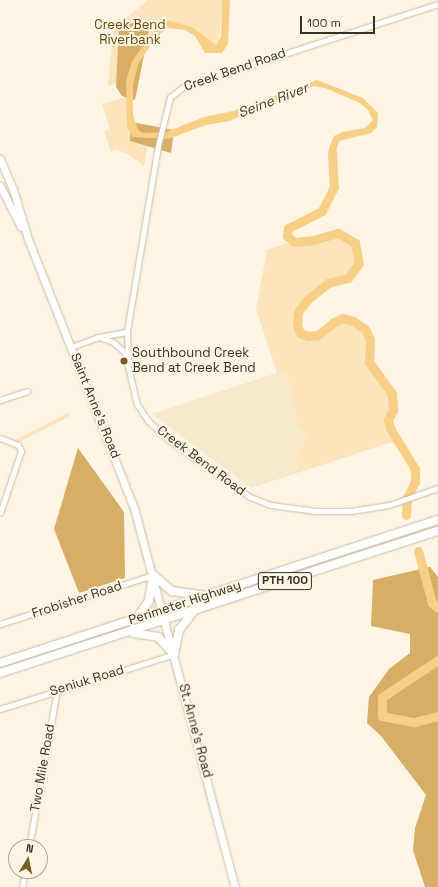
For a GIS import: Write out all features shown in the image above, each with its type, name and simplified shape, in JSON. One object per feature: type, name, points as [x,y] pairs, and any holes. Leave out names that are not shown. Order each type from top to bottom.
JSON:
[{"type":"highway","name":"Perimeter Highway","points":[[0,663],[438,520]]},
{"type":"highway","name":"Perimeter Highway","points":[[0,673],[438,531]]},
{"type":"highway","points":[[153,575],[172,591],[209,595]]},
{"type":"highway","points":[[136,619],[149,601],[153,575]]},
{"type":"highway","points":[[174,654],[180,627],[196,610]]},
{"type":"highway","points":[[128,632],[158,636],[174,654]]},
{"type":"main road","name":"Saint Anne's Road","points":[[0,159],[13,189],[28,239],[131,499],[153,575]]},
{"type":"main road","name":"Saint Anne's Road","points":[[0,186],[28,239]]},
{"type":"main road","name":"St. Anne's Road","points":[[153,575],[235,887]]},
{"type":"street","name":"Creek Bend Road","points":[[438,4],[182,87],[170,97],[158,146],[127,332],[128,355],[138,404],[148,421],[170,441],[250,497],[271,505],[316,511],[351,511],[389,505],[438,488]]},
{"type":"street","points":[[71,346],[98,337],[127,332]]},
{"type":"street","points":[[98,337],[114,342],[128,355]]},
{"type":"street","points":[[0,400],[28,391]]},
{"type":"street","points":[[0,438],[18,445],[21,451],[0,513]]},
{"type":"street","name":"Frobisher Road","points":[[0,624],[153,575]]},
{"type":"street","name":"Seniuk Road","points":[[0,709],[174,654]]},
{"type":"street","name":"Two Mile Road","points":[[30,839],[57,690]]},
{"type":"shaded area","points":[[286,370],[297,425],[307,434],[296,457],[297,473],[251,488],[152,414]]},
{"type":"green space","name":"Creek Bend Riverbank","points":[[148,0],[222,0],[219,42],[213,45],[204,35],[166,20],[144,43],[126,81],[108,86],[114,22],[128,17]]},
{"type":"green space","points":[[136,22],[150,25],[135,100],[122,96],[116,87],[119,27]]},
{"type":"green space","points":[[128,96],[127,124],[149,137],[144,166],[129,155],[117,150],[111,152],[104,131],[110,129],[102,104]]},
{"type":"green space","points":[[131,122],[174,130],[171,153],[130,141]]},
{"type":"green space","points":[[332,232],[343,235],[354,245],[361,256],[359,267],[352,274],[330,282],[302,307],[298,313],[298,327],[306,336],[312,335],[342,318],[355,321],[366,330],[371,340],[369,353],[373,367],[386,382],[392,396],[393,404],[386,417],[386,428],[395,441],[297,473],[296,457],[307,434],[297,425],[286,371],[277,373],[256,309],[267,250],[292,241],[307,241]]},
{"type":"green space","points":[[68,413],[70,416],[15,444],[11,442]]},
{"type":"green space","points":[[78,448],[124,512],[125,578],[79,593],[54,529]]},
{"type":"green space","points":[[430,567],[438,577],[438,887],[425,887],[413,850],[415,828],[426,795],[381,736],[367,723],[369,697],[389,669],[410,653],[410,634],[371,626],[373,580]]},
{"type":"water","points":[[222,0],[230,0],[228,44],[222,53],[205,53],[195,36],[185,30],[168,28],[157,36],[138,64],[133,85],[133,115],[138,130],[143,133],[166,132],[204,117],[233,111],[317,80],[363,98],[378,113],[377,127],[371,133],[339,141],[336,151],[337,162],[330,165],[329,148],[334,136],[342,132],[365,128],[373,120],[368,110],[360,103],[325,88],[314,86],[229,121],[206,125],[168,139],[133,137],[127,127],[126,81],[132,61],[153,32],[166,20],[192,27],[216,45],[221,37]]},
{"type":"waterway","name":"Seine River","points":[[332,152],[334,187],[322,211],[288,228],[287,236],[294,242],[313,240],[338,233],[355,243],[359,263],[348,278],[328,283],[308,299],[298,312],[297,326],[300,333],[308,336],[318,335],[334,322],[343,318],[353,321],[365,329],[370,339],[369,362],[392,394],[393,410],[388,420],[390,428],[415,469],[415,482],[407,497],[406,515]]},
{"type":"waterway","name":"Seine River","points":[[418,551],[432,603],[438,608]]},
{"type":"waterway","name":"Seine River","points":[[438,660],[382,697],[382,716],[414,722],[438,716]]},
{"type":"place","name":"Southbound Creek Bend at Creek Bend","points":[[124,361]]}]
